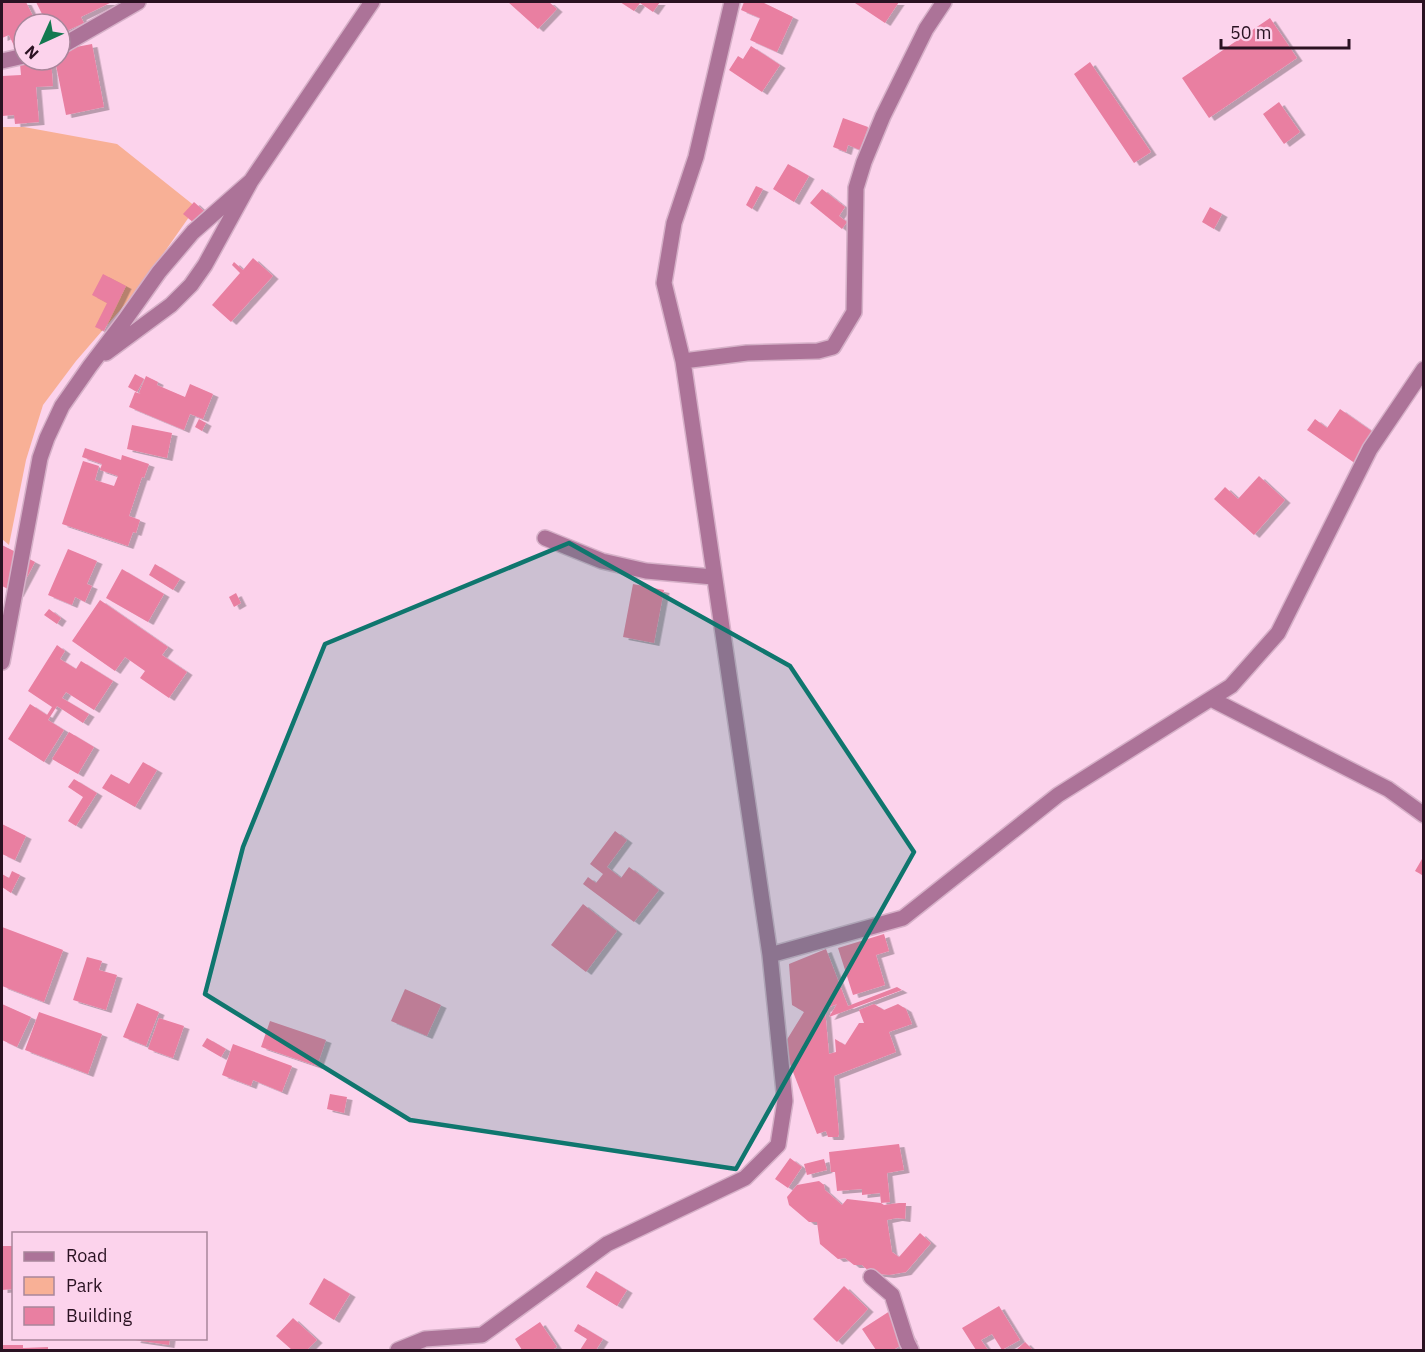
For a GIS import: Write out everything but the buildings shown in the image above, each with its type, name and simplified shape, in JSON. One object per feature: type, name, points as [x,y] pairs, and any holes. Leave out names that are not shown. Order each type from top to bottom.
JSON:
[{"type":"street","points":[[72,40],[138,2]]},
{"type":"street","points":[[90,366],[171,305],[191,285],[251,181],[372,2]]},
{"type":"street","points":[[398,1350],[425,1339],[482,1335],[607,1244],[745,1178],[778,1144],[785,1101],[770,955],[683,362],[664,283],[674,223],[696,157],[732,2]]},
{"type":"street","points":[[683,362],[747,353],[818,351],[833,346],[854,312],[856,188],[864,162],[883,116],[926,29],[944,2]]},
{"type":"street","points":[[2,662],[40,458],[63,406],[172,254],[193,232],[251,181]]},
{"type":"street","points":[[770,955],[903,918],[1058,795],[1231,686],[1278,633],[1370,448],[1424,369]]},
{"type":"street","points":[[545,538],[613,564],[646,571],[714,577]]},
{"type":"street","points":[[1211,699],[1388,789],[1424,815]]},
{"type":"street","points":[[872,1277],[892,1295],[911,1350]]},
{"type":"highlighted area","points":[[569,543],[790,666],[914,852],[736,1169],[410,1120],[205,994],[243,847],[325,644]]},
{"type":"green space","points":[[2,127],[24,127],[117,144],[196,207],[140,287],[76,361],[43,405],[26,460],[9,545],[2,539]]}]
